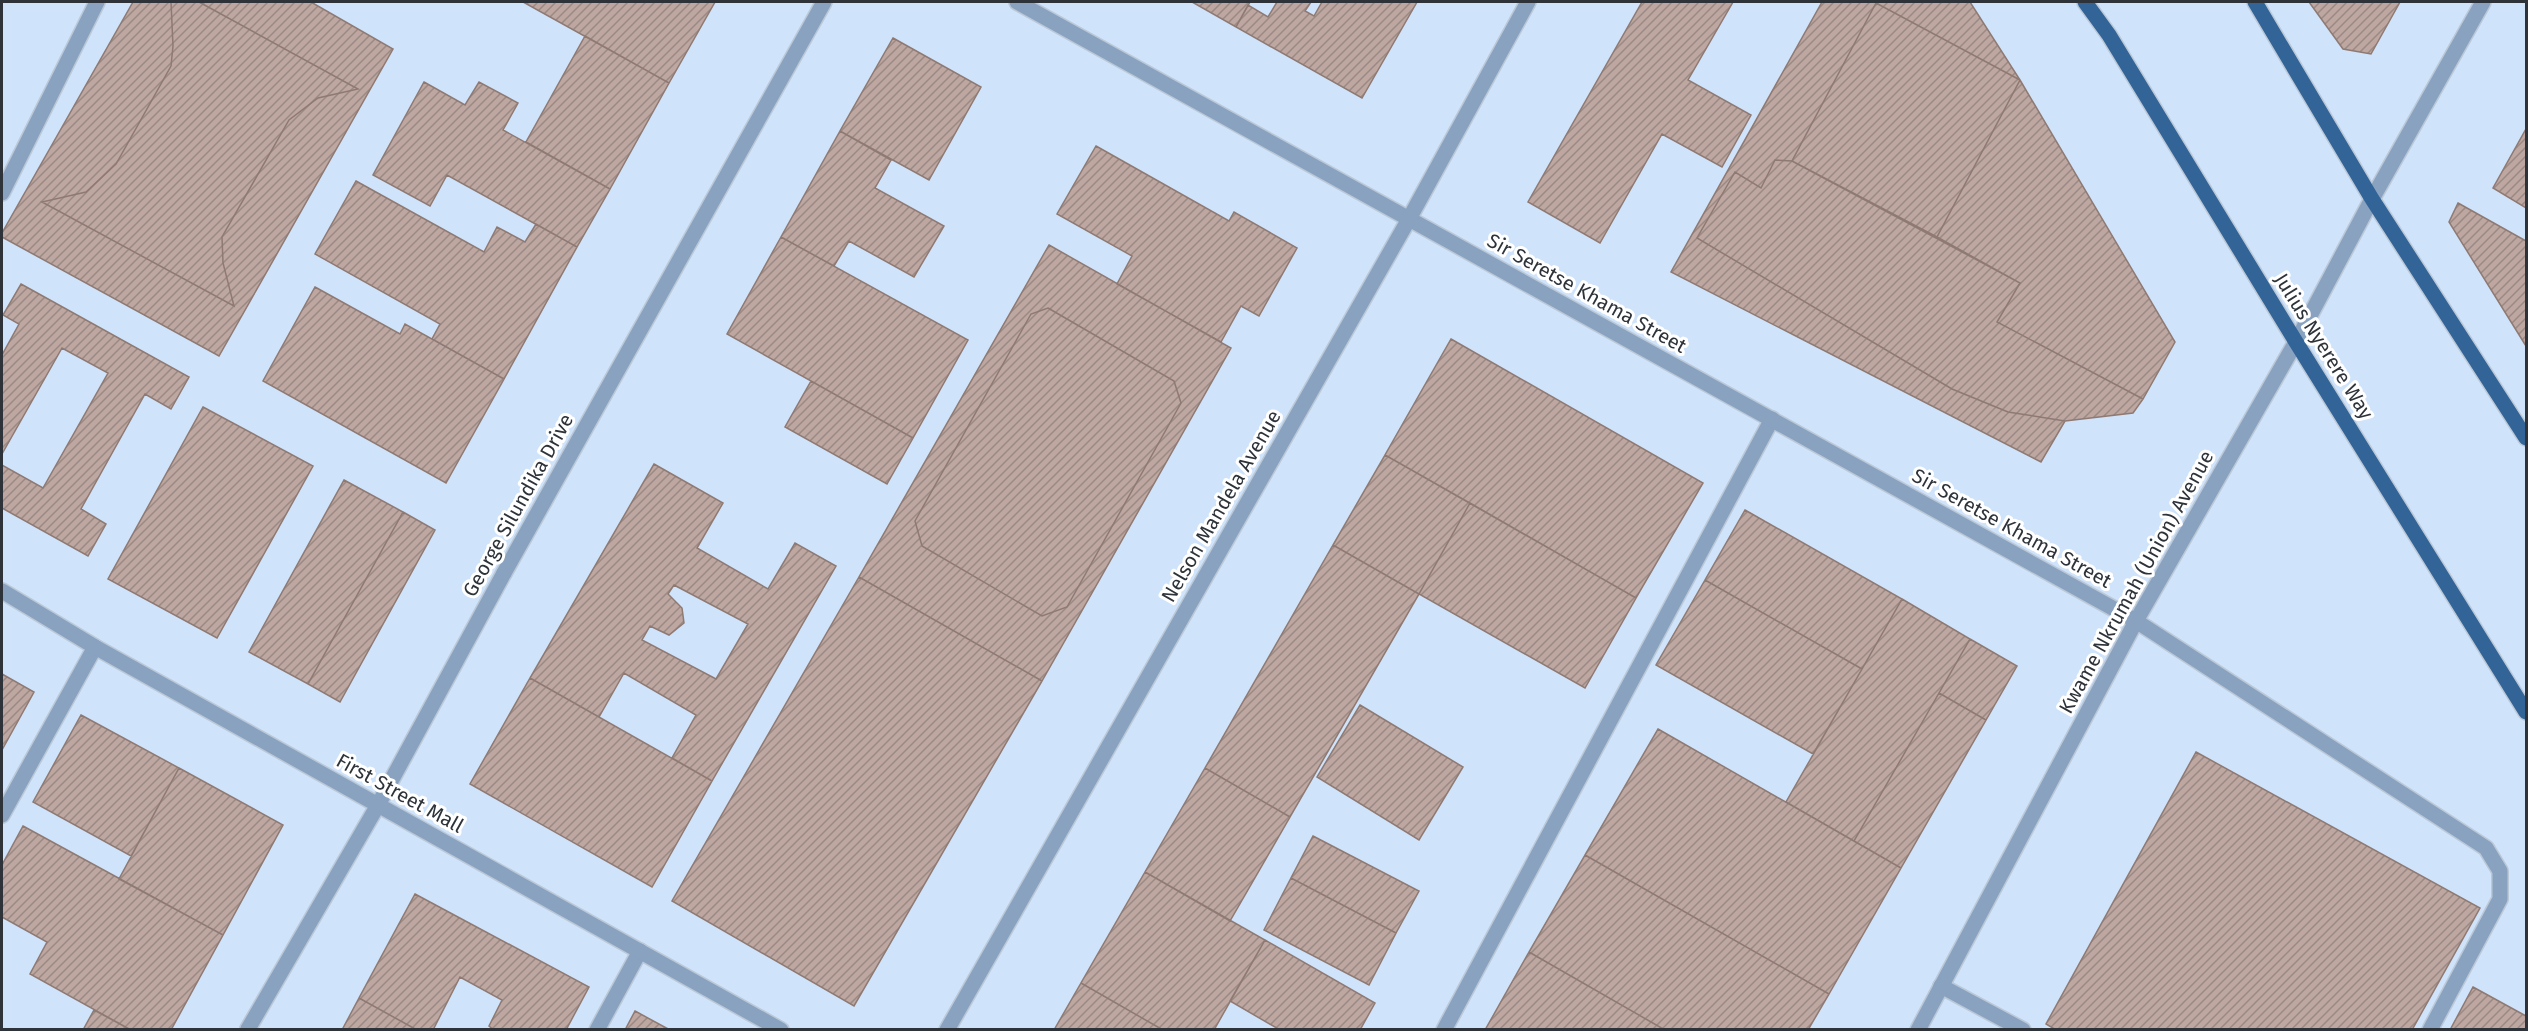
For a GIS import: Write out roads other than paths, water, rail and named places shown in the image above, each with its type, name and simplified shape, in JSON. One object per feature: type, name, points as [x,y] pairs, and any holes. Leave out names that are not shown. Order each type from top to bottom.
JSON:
[{"type":"main road","name":"Julius Nyerere Way","points":[[2085,2],[2109,35],[2526,712]]},
{"type":"main road","points":[[2255,2],[2372,199],[2526,438]]},
{"type":"street","points":[[2,193],[98,2]]},
{"type":"street","name":"George Silundika Drive","points":[[248,1029],[378,805],[504,573],[824,2]]},
{"type":"street","name":"Sir Seretse Khama Street","points":[[1017,2],[2136,621],[2486,848],[2500,871],[2500,899],[2430,1029]]},
{"type":"street","name":"Nelson Mandela Avenue","points":[[947,1029],[1409,219],[1528,2]]},
{"type":"street","name":"Kwame Nkrumah (Union) Avenue","points":[[1918,1029],[2136,621],[2296,342],[2372,199],[2483,2]]},
{"type":"street","points":[[1444,1029],[1772,419]]},
{"type":"street","name":"First Street Mall","points":[[2,591],[95,647],[781,1029]]},
{"type":"street","points":[[2,815],[95,647]]},
{"type":"street","points":[[597,1029],[640,951]]},
{"type":"street","points":[[1941,986],[2023,1029]]}]
